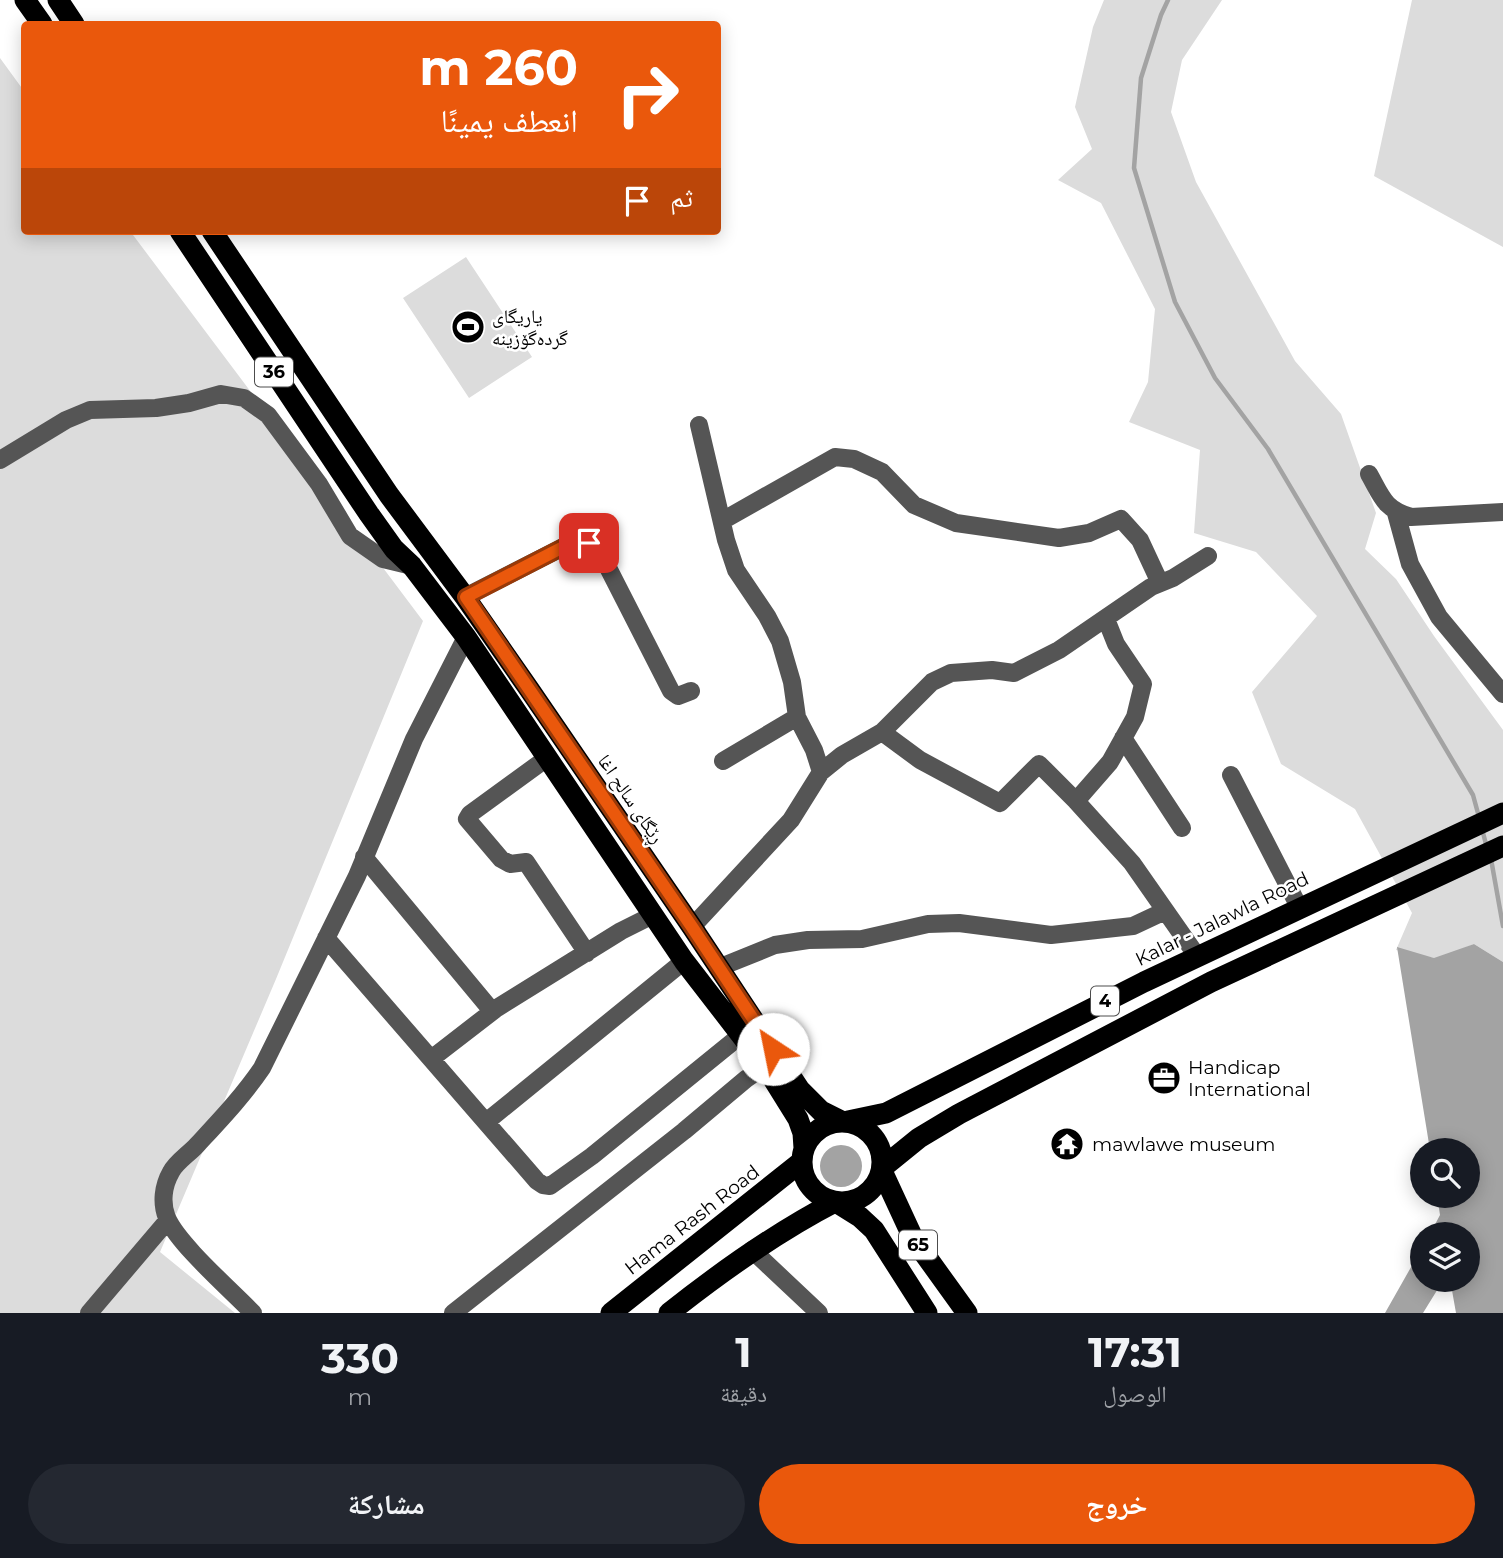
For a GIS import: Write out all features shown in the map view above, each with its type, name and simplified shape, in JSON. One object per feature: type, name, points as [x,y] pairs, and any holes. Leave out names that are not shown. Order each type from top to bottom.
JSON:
[{"type":"highway","points":[[25,0],[40,21]]},
{"type":"highway","points":[[58,0],[72,21]]},
{"type":"highway","name":"36","points":[[183,235],[369,514],[466,637],[684,961],[765,1066],[799,1119],[803,1155]]},
{"type":"highway","name":"ڕێگای سالح اغا","points":[[215,235],[388,495],[466,597],[800,1090],[821,1111],[845,1121]]},
{"type":"highway","points":[[412,566],[432,552]]},
{"type":"highway","name":"Kalar - Jalawla Road","points":[[845,1121],[886,1113],[1197,956],[1503,813]]},
{"type":"highway","name":"4","points":[[669,1313],[778,1232],[835,1202],[851,1201],[865,1195],[876,1185],[882,1169],[919,1138],[959,1114],[1211,982],[1503,846]]},
{"type":"highway","points":[[1144,982],[1162,1008]]},
{"type":"highway","points":[[845,1121],[859,1124],[875,1138],[883,1157],[882,1169]]},
{"type":"highway","name":"4","points":[[803,1155],[814,1132],[831,1122],[845,1121]]},
{"type":"highway","points":[[803,1155],[808,1183],[815,1192],[835,1202]]},
{"type":"highway","name":"Hama Rash Road","points":[[611,1313],[803,1155]]},
{"type":"highway","name":"65","points":[[882,1169],[912,1238],[967,1313]]},
{"type":"highway","name":"65","points":[[835,1202],[860,1217],[874,1230],[927,1313]]},
{"type":"street","points":[[0,460],[66,420],[90,410],[156,408],[189,403],[220,394],[244,398],[268,415],[319,484],[350,536],[383,559],[412,566]]},
{"type":"street","points":[[699,425],[736,570],[767,616],[780,641],[792,682],[797,717],[814,750],[821,772]]},
{"type":"street","points":[[723,521],[835,457],[855,459],[882,472],[914,505],[956,523],[1059,538],[1088,533],[1121,519],[1140,540],[1160,583]]},
{"type":"street","points":[[1369,474],[1387,507],[1396,513],[1411,517],[1503,512]]},
{"type":"street","points":[[1396,513],[1410,564],[1439,618],[1503,694]]},
{"type":"street","points":[[466,597],[571,543],[589,543],[599,550],[671,691],[678,696],[691,691]]},
{"type":"street","points":[[692,927],[791,820],[821,772],[842,755],[882,732],[932,682],[951,673],[992,670],[1014,673],[1059,650],[1151,587],[1208,556]]},
{"type":"street","points":[[1076,801],[1110,762],[1135,717],[1143,684],[1116,644],[1106,619]]},
{"type":"street","points":[[253,1313],[191,1249],[168,1220],[164,1209],[163,1188],[172,1169],[242,1096],[262,1068],[365,857],[414,739],[466,637]]},
{"type":"street","points":[[723,761],[797,717]]},
{"type":"street","points":[[882,732],[920,760],[1000,803],[1038,764],[1132,863],[1197,956]]},
{"type":"street","points":[[1123,738],[1182,828]]},
{"type":"street","points":[[547,758],[470,814],[467,819],[500,859],[510,864],[526,862],[587,953]]},
{"type":"street","points":[[1231,775],[1299,907]]},
{"type":"street","points":[[365,857],[492,1011]]},
{"type":"street","points":[[718,968],[775,945],[808,940],[862,939],[928,924],[959,923],[1051,936],[1133,926],[1165,911]]},
{"type":"street","points":[[431,1059],[492,1011],[653,915]]},
{"type":"street","points":[[326,938],[537,1181],[550,1186],[592,1156],[741,1035]]},
{"type":"street","points":[[486,1122],[684,961]]},
{"type":"street","points":[[453,1313],[765,1066]]},
{"type":"street","points":[[89,1313],[168,1220]]},
{"type":"street","points":[[752,1250],[819,1313]]},
{"type":"shaded area","points":[[1104,0],[1222,0],[1182,60],[1171,112],[1196,182],[1295,361],[1341,414],[1376,513],[1365,549],[1396,579],[1503,730],[1503,962],[1474,944],[1438,959],[1396,950],[1412,913],[1355,809],[1281,764],[1252,692],[1317,616],[1256,552],[1194,533],[1200,450],[1129,422],[1148,382],[1155,309],[1101,203],[1058,180],[1092,149],[1075,107],[1093,27]]},
{"type":"shaded area","points":[[1412,0],[1503,0],[1503,247],[1374,176]]},
{"type":"shaded area","points":[[0,58],[21,87],[21,235],[133,235],[423,621],[160,1252],[235,1313],[0,1313]]},
{"type":"shaded area","name":"یاریگای گردەگۆزینە","points":[[466,257],[532,357],[469,398],[403,298]]},
{"type":"shaded area","points":[[1474,944],[1503,962],[1503,1313],[1456,1313],[1452,1292],[1480,1292],[1480,1222],[1436,1222],[1440,1215],[1439,1208],[1480,1208],[1480,1138],[1428,1138],[1397,947],[1434,958]]},
{"type":"shaded area","points":[[841,1145],[856,1151],[862,1166],[856,1181],[841,1187],[826,1181],[820,1166],[826,1151]]},
{"type":"shaded area","points":[[1410,1269],[1410,1292],[1436,1292],[1423,1313],[1385,1313]]},
{"type":"waterway","points":[[1168,0],[1141,78],[1134,168],[1175,302],[1215,378],[1268,449],[1473,795],[1479,817]]},
{"type":"waterway","points":[[1482,829],[1487,848]]},
{"type":"waterway","points":[[1491,859],[1503,926]]},
{"type":"place","name":"یاریگای گردەگۆزینە","points":[[468,327]]},
{"type":"place","name":"Handicap International","points":[[1164,1078]]},
{"type":"place","name":"mawlawe museum","points":[[1067,1144]]},
{"type":"route","points":[[589,543],[571,543],[466,597],[773,1049]]}]
